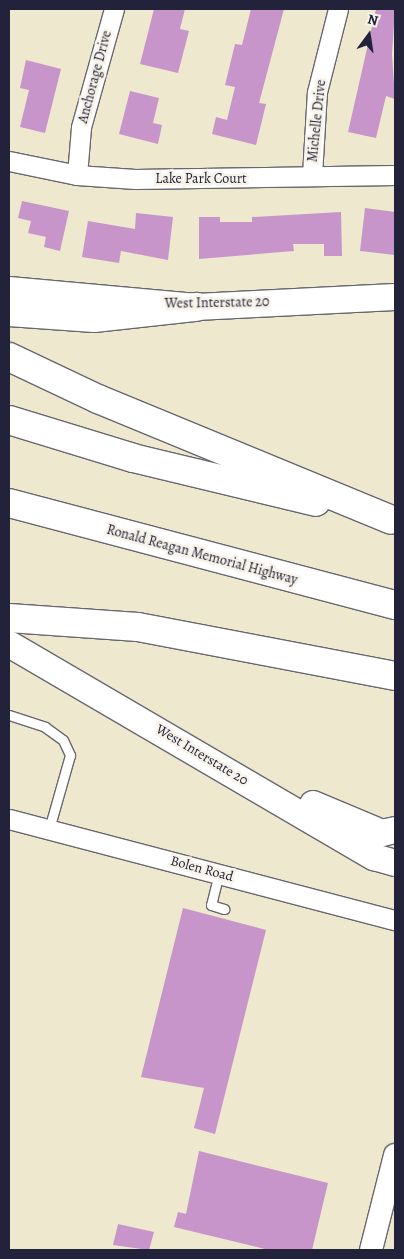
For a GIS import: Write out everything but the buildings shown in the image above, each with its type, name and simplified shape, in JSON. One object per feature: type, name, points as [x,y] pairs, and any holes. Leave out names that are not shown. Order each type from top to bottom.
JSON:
[{"type":"highway","points":[[9,312],[94,318],[196,307]]},
{"type":"highway","points":[[9,357],[98,399],[393,521]]},
{"type":"highway","points":[[9,420],[133,458],[393,521]]},
{"type":"highway","name":"Ronald Reagan Memorial Highway","points":[[9,503],[395,605]]},
{"type":"highway","points":[[9,618],[138,627],[395,676]]},
{"type":"main road","name":"West Interstate 20","points":[[9,290],[196,307],[395,297]]},
{"type":"main road","name":"West Interstate 20","points":[[9,644],[374,857],[395,862]]},
{"type":"main road","points":[[227,770],[279,786],[382,833],[395,830]]},
{"type":"street","name":"Anchorage Drive","points":[[77,176],[81,127],[114,9]]},
{"type":"street","name":"Michelle Drive","points":[[312,175],[317,92],[338,9]]},
{"type":"street","name":"Lake Park Court","points":[[9,161],[77,176],[135,180],[312,175],[395,176]]},
{"type":"street","name":"Bolen Road","points":[[9,819],[395,920]]},
{"type":"street","points":[[371,1250],[395,1155]]},
{"type":"lane","points":[[9,715],[45,727],[63,740],[70,754],[49,829]]},
{"type":"lane","points":[[219,873],[211,905],[224,909]]}]
